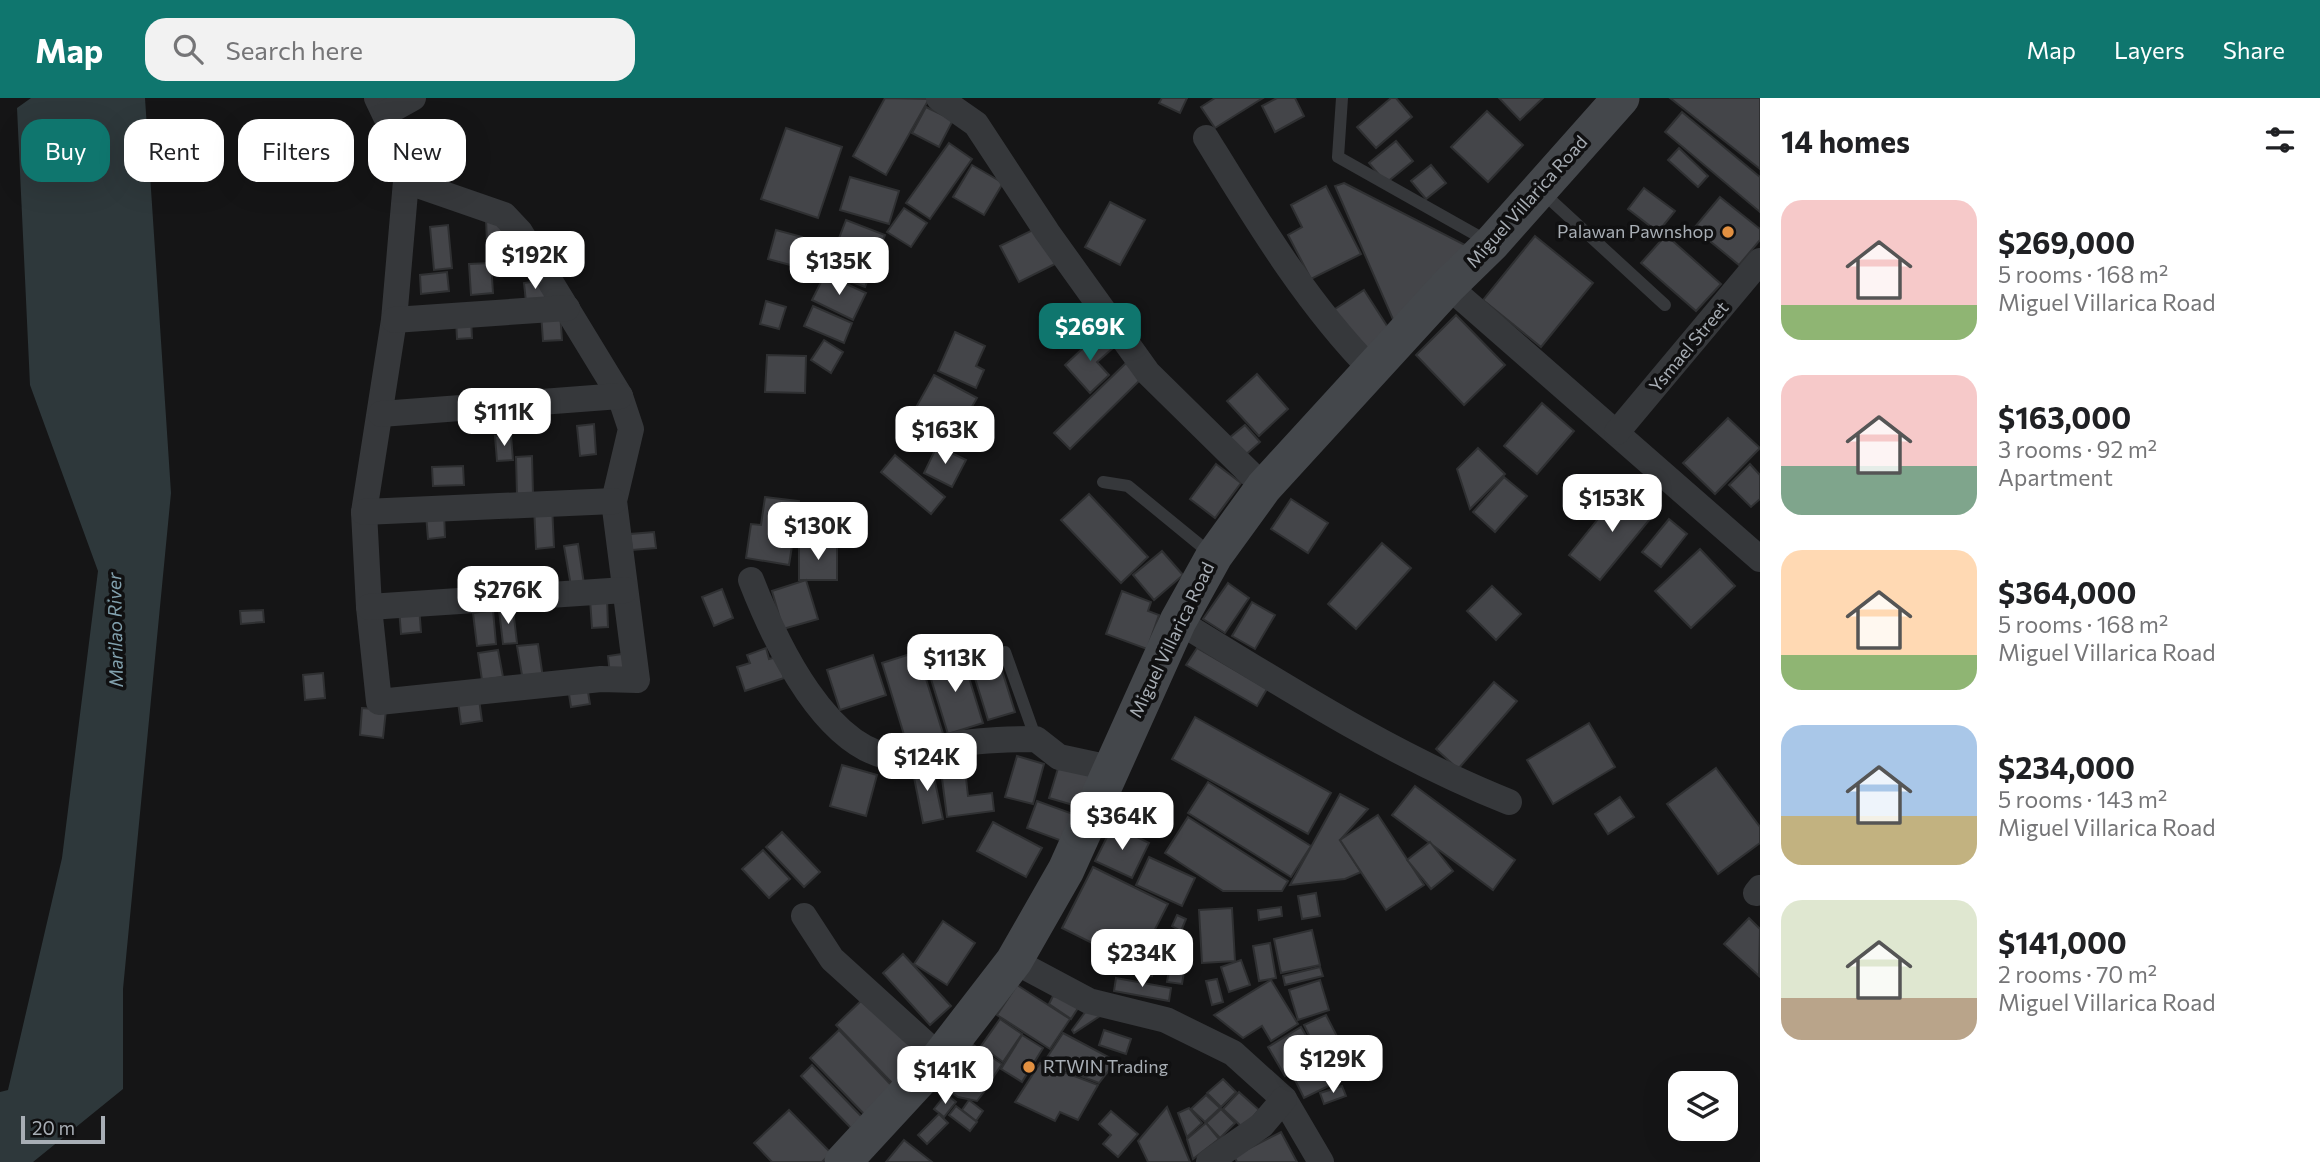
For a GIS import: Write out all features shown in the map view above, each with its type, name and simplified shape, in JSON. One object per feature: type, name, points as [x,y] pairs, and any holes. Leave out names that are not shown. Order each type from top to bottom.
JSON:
[{"type":"main road","name":"Miguel Villarica Road","points":[[843,1162],[940,1057],[1014,961],[1066,870],[1178,621],[1214,556],[1264,487],[1448,286],[1492,243],[1620,98]]},
{"type":"street","points":[[382,106],[413,98]]},
{"type":"street","points":[[939,98],[976,124],[1054,243],[1147,373],[1264,487]]},
{"type":"street","points":[[1206,138],[1308,294],[1344,342],[1373,371]]},
{"type":"street","points":[[406,182],[394,320],[365,512],[369,607],[379,702],[601,679],[637,680],[614,501],[631,429],[620,396],[520,232],[504,215],[409,182]]},
{"type":"street","name":"Ysmael Street","points":[[1617,432],[1758,269]]},
{"type":"street","points":[[1448,286],[1760,559]]},
{"type":"street","points":[[394,320],[567,308]]},
{"type":"street","points":[[381,414],[620,396]]},
{"type":"street","points":[[365,512],[614,501]]},
{"type":"street","points":[[751,580],[766,619],[801,682],[830,718],[856,741],[880,753],[905,758],[948,746],[1036,739],[1059,757],[1110,768]]},
{"type":"street","points":[[369,607],[625,590]]},
{"type":"street","points":[[1178,621],[1373,738],[1442,775],[1509,802]]},
{"type":"street","points":[[804,916],[832,958],[940,1057]]},
{"type":"street","points":[[1014,961],[1089,1001],[1166,1020],[1233,1053],[1283,1099],[1321,1162]]},
{"type":"street","points":[[1209,1162],[1262,1125],[1283,1099]]},
{"type":"lane","points":[[1342,98],[1338,157],[1492,243]]},
{"type":"lane","points":[[1539,190],[1665,305]]},
{"type":"lane","points":[[1103,482],[1128,486],[1214,556]]},
{"type":"lane","points":[[1005,652],[1036,739]]},
{"type":"water","name":"Marilao River","points":[[31,98],[145,98],[146,119],[124,119],[124,182],[151,182],[171,493],[123,989],[123,1089],[33,1162],[0,1162],[0,1092],[8,1090],[62,858],[98,571],[30,385],[17,108]]},
{"type":"building","points":[[885,98],[929,99],[886,175],[853,156]]},
{"type":"building","points":[[1162,98],[1187,98],[1180,113],[1159,103]]},
{"type":"building","points":[[1215,98],[1263,98],[1215,128],[1201,107]]},
{"type":"building","points":[[1277,98],[1295,98],[1304,116],[1275,132],[1262,106]]},
{"type":"building","points":[[1391,98],[1396,98],[1412,117],[1376,148],[1357,127]]},
{"type":"building","points":[[1499,98],[1543,98],[1520,120]]},
{"type":"building","points":[[1670,98],[1760,98],[1760,169]]},
{"type":"building","points":[[926,107],[953,120],[939,147],[912,133]]},
{"type":"building","points":[[1487,111],[1523,145],[1488,182],[1451,147]]},
{"type":"building","points":[[1682,112],[1760,177],[1760,212],[1665,132]]},
{"type":"building","points":[[786,128],[842,147],[818,218],[761,199]]},
{"type":"building","points":[[1396,141],[1413,161],[1386,183],[1369,163]]},
{"type":"building","points":[[949,143],[972,159],[930,219],[906,203]]},
{"type":"building","points":[[1679,148],[1708,176],[1698,187],[1668,160]]},
{"type":"building","points":[[972,165],[1003,183],[984,215],[953,197]]},
{"type":"building","points":[[1431,165],[1446,183],[1426,199],[1411,181]]},
{"type":"building","points":[[850,177],[899,191],[889,224],[840,210]]},
{"type":"building","points":[[1344,183],[1467,246],[1395,324],[1335,186]]},
{"type":"building","points":[[1326,186],[1361,254],[1311,279],[1288,235],[1302,227],[1291,205]]},
{"type":"building","points":[[1644,188],[1675,211],[1658,232],[1628,209]]},
{"type":"building","points":[[1720,197],[1760,229],[1760,240],[1739,265],[1694,228]]},
{"type":"building","points":[[1110,202],[1145,220],[1120,265],[1085,247]]},
{"type":"building","points":[[904,208],[927,223],[911,247],[887,232]]},
{"type":"building","points":[[506,218],[507,242],[487,243],[486,219]]},
{"type":"building","points":[[846,220],[885,235],[865,287],[826,272]]},
{"type":"building","points":[[448,225],[452,268],[434,270],[430,227]]},
{"type":"building","points":[[1037,228],[1055,264],[1019,282],[1000,246]]},
{"type":"building","points":[[776,230],[802,237],[794,266],[768,259]]},
{"type":"building","points":[[1666,235],[1721,284],[1696,311],[1641,263]]},
{"type":"building","points":[[1535,236],[1593,283],[1541,347],[1483,300]]},
{"type":"building","points":[[491,263],[493,293],[471,295],[469,264]]},
{"type":"building","points":[[447,272],[449,291],[421,294],[420,275]]},
{"type":"building","points":[[825,274],[866,293],[853,320],[812,300]]},
{"type":"building","points":[[544,280],[547,300],[526,302],[524,283]]},
{"type":"building","points":[[1364,290],[1389,329],[1364,360],[1332,311]]},
{"type":"building","points":[[766,301],[786,307],[779,329],[760,324]]},
{"type":"building","points":[[813,306],[852,323],[844,343],[804,326]]},
{"type":"building","points":[[560,312],[562,340],[543,341],[541,313]]},
{"type":"building","points":[[1456,315],[1505,365],[1464,405],[1416,355]]},
{"type":"building","points":[[471,318],[472,338],[457,339],[456,319]]},
{"type":"building","points":[[955,332],[985,346],[976,366],[984,370],[976,388],[938,371]]},
{"type":"building","points":[[1099,333],[1113,348],[1097,362],[1109,375],[1090,393],[1065,365]]},
{"type":"building","points":[[824,340],[843,352],[831,373],[811,360]]},
{"type":"building","points":[[767,355],[806,356],[805,393],[765,392]]},
{"type":"building","points":[[1126,363],[1141,379],[1070,449],[1054,433]]},
{"type":"building","points":[[1257,374],[1288,409],[1259,436],[1227,401]]},
{"type":"building","points":[[934,375],[977,398],[951,443],[909,420]]},
{"type":"building","points":[[1542,403],[1574,431],[1537,474],[1504,446]]},
{"type":"building","points":[[1728,418],[1760,448],[1715,494],[1683,463]]},
{"type":"building","points":[[594,424],[596,454],[580,456],[577,426]]},
{"type":"building","points":[[1245,425],[1260,442],[1243,457],[1228,439]]},
{"type":"building","points":[[495,436],[511,436],[513,460],[497,461]]},
{"type":"building","points":[[937,446],[966,460],[952,487],[924,473]]},
{"type":"building","points":[[1478,448],[1505,474],[1470,509],[1457,469]]},
{"type":"building","points":[[895,455],[945,497],[931,514],[881,472]]},
{"type":"building","points":[[532,456],[533,494],[517,495],[516,457]]},
{"type":"building","points":[[1216,464],[1241,483],[1215,518],[1190,499]]},
{"type":"building","points":[[1750,464],[1760,475],[1760,499],[1751,507],[1729,485]]},
{"type":"building","points":[[463,466],[464,485],[433,486],[432,467]]},
{"type":"building","points":[[1504,477],[1527,496],[1495,532],[1473,512]]},
{"type":"building","points":[[1623,488],[1655,513],[1600,580],[1569,555]]},
{"type":"building","points":[[1089,494],[1148,557],[1121,583],[1061,520]]},
{"type":"building","points":[[765,497],[799,501],[789,565],[746,558],[751,524],[761,525]]},
{"type":"building","points":[[1291,499],[1328,523],[1308,553],[1271,529]]},
{"type":"building","points":[[552,505],[554,547],[536,549],[534,506]]},
{"type":"building","points":[[444,513],[445,537],[428,539],[426,514]]},
{"type":"building","points":[[1669,519],[1687,534],[1661,567],[1642,552]]},
{"type":"building","points":[[654,532],[656,548],[632,550],[630,534]]},
{"type":"building","points":[[799,543],[837,543],[837,580],[799,580]]},
{"type":"building","points":[[1382,543],[1411,568],[1356,629],[1328,604]]},
{"type":"building","points":[[578,544],[584,584],[571,586],[564,546]]},
{"type":"building","points":[[1700,549],[1735,586],[1691,628],[1655,591]]},
{"type":"building","points":[[1162,551],[1183,575],[1154,600],[1133,575]]},
{"type":"building","points":[[527,568],[529,590],[508,591],[507,569]]},
{"type":"building","points":[[806,580],[818,619],[783,629],[772,591]]},
{"type":"building","points":[[1228,583],[1249,598],[1225,633],[1203,619]]},
{"type":"building","points":[[1492,586],[1521,614],[1496,640],[1467,611]]},
{"type":"building","points":[[722,589],[733,618],[714,626],[702,597]]},
{"type":"building","points":[[1122,591],[1151,602],[1148,611],[1159,615],[1147,649],[1106,634]]},
{"type":"building","points":[[607,598],[608,627],[592,628],[590,599]]},
{"type":"building","points":[[1252,602],[1275,615],[1255,649],[1232,636]]},
{"type":"building","points":[[419,606],[421,632],[401,634],[399,608]]},
{"type":"building","points":[[513,609],[517,643],[503,644],[499,610]]},
{"type":"building","points":[[263,610],[264,622],[241,624],[240,611]]},
{"type":"building","points":[[493,610],[496,644],[477,646],[473,613]]},
{"type":"building","points":[[964,637],[968,652],[922,666],[945,740],[909,751],[882,663]]},
{"type":"building","points":[[538,644],[543,678],[523,681],[517,646]]},
{"type":"building","points":[[766,648],[769,659],[777,657],[784,678],[745,691],[737,667],[750,663],[747,655]]},
{"type":"building","points":[[1197,648],[1267,689],[1257,706],[1186,665]]},
{"type":"building","points":[[498,650],[503,677],[482,680],[478,653]]},
{"type":"building","points":[[629,653],[632,672],[610,674],[608,656]]},
{"type":"building","points":[[873,655],[886,695],[840,710],[827,670]]},
{"type":"building","points":[[962,655],[983,723],[948,734],[927,666]]},
{"type":"building","points":[[1000,664],[1015,712],[988,720],[973,672]]},
{"type":"building","points":[[323,673],[325,698],[305,700],[303,675]]},
{"type":"building","points":[[1494,682],[1517,701],[1458,769],[1436,749]]},
{"type":"building","points":[[587,686],[590,704],[571,707],[568,688]]},
{"type":"building","points":[[479,699],[482,721],[461,724],[458,702]]},
{"type":"building","points":[[362,708],[386,710],[383,738],[360,735]]},
{"type":"building","points":[[1195,717],[1331,793],[1308,834],[1172,759]]},
{"type":"building","points":[[1589,723],[1615,767],[1553,804],[1527,760]]},
{"type":"building","points":[[1017,756],[1044,764],[1033,804],[1005,797]]},
{"type":"building","points":[[964,760],[968,796],[992,793],[994,811],[947,817],[940,763]]},
{"type":"building","points":[[931,763],[943,819],[923,823],[912,767]]},
{"type":"building","points":[[842,765],[877,775],[866,816],[830,806]]},
{"type":"building","points":[[1059,765],[1090,774],[1080,807],[1049,798]]},
{"type":"building","points":[[1716,768],[1760,827],[1760,843],[1718,874],[1667,804]]},
{"type":"building","points":[[1208,782],[1311,846],[1291,877],[1188,813]]},
{"type":"building","points":[[1415,786],[1515,860],[1493,890],[1392,815]]},
{"type":"building","points":[[1340,794],[1368,809],[1340,840],[1361,872],[1345,879],[1290,885]]},
{"type":"building","points":[[1620,797],[1634,817],[1608,834],[1595,814]]},
{"type":"building","points":[[1037,801],[1073,814],[1062,841],[1027,828]]},
{"type":"building","points":[[1378,815],[1424,885],[1386,910],[1340,840]]},
{"type":"building","points":[[1188,817],[1288,881],[1282,891],[1223,891],[1165,853]]},
{"type":"building","points":[[993,822],[1042,848],[1026,877],[977,851]]},
{"type":"building","points":[[1113,825],[1149,843],[1132,878],[1095,861]]},
{"type":"building","points":[[782,832],[820,872],[804,887],[766,847]]},
{"type":"building","points":[[1430,842],[1453,871],[1431,889],[1407,860]]},
{"type":"building","points":[[763,850],[790,879],[769,898],[742,869]]},
{"type":"building","points":[[1149,857],[1195,878],[1182,906],[1136,885]]},
{"type":"building","points":[[1093,867],[1168,904],[1147,945],[1137,940],[1126,960],[1062,928]]},
{"type":"building","points":[[1316,893],[1320,916],[1302,919],[1298,896]]},
{"type":"building","points":[[1281,907],[1282,916],[1259,920],[1258,910]]},
{"type":"building","points":[[1232,908],[1235,961],[1202,963],[1199,910]]},
{"type":"building","points":[[1177,915],[1186,919],[1181,931],[1172,926]]},
{"type":"building","points":[[1749,918],[1760,929],[1759,976],[1724,944]]},
{"type":"building","points":[[943,921],[975,943],[947,985],[914,964]]},
{"type":"building","points":[[1312,930],[1320,965],[1281,973],[1274,939]]},
{"type":"building","points":[[1270,943],[1276,978],[1259,981],[1253,946]]},
{"type":"building","points":[[1138,953],[1156,955],[1152,976],[1135,973]]},
{"type":"building","points":[[903,954],[951,1006],[930,1025],[883,973]]},
{"type":"building","points":[[1171,958],[1186,960],[1182,984],[1167,982]]},
{"type":"building","points":[[1241,960],[1250,985],[1229,992],[1221,967]]},
{"type":"building","points":[[1320,967],[1323,976],[1285,985],[1283,976]]},
{"type":"building","points":[[1116,978],[1171,988],[1169,1001],[1114,991]]},
{"type":"building","points":[[1217,979],[1223,1002],[1212,1005],[1206,981]]},
{"type":"building","points":[[1271,980],[1298,1024],[1271,1041],[1262,1026],[1243,1038],[1214,1015]]},
{"type":"building","points":[[1320,980],[1329,1010],[1298,1020],[1289,990]]},
{"type":"building","points":[[1017,985],[1070,1019],[1050,1049],[997,1015]]},
{"type":"building","points":[[1053,996],[1082,1002],[1071,1019],[1049,1004]]},
{"type":"building","points":[[864,998],[923,1059],[895,1086],[836,1025]]},
{"type":"building","points":[[1089,1007],[1103,1014],[1074,1033],[1072,1030]]},
{"type":"building","points":[[1326,1015],[1342,1046],[1320,1058],[1304,1025]]},
{"type":"building","points":[[1000,1019],[1022,1034],[1003,1062],[981,1046]]},
{"type":"building","points":[[1301,1027],[1318,1056],[1285,1076],[1268,1047]]},
{"type":"building","points":[[839,1030],[894,1088],[865,1115],[810,1058]]},
{"type":"building","points":[[1104,1030],[1131,1039],[1126,1054],[1099,1045]]},
{"type":"building","points":[[1063,1033],[1116,1061],[1099,1083],[1044,1062]]},
{"type":"building","points":[[1022,1035],[1043,1048],[1022,1082],[1001,1069]]},
{"type":"building","points":[[972,1044],[1002,1064],[985,1089],[956,1069]]},
{"type":"building","points":[[1332,1055],[1343,1079],[1304,1098],[1292,1074]]},
{"type":"building","points":[[1040,1063],[1098,1085],[1078,1120],[1060,1112],[1055,1121],[1015,1102]]},
{"type":"building","points":[[812,1065],[862,1117],[851,1128],[801,1076]]},
{"type":"building","points":[[960,1075],[984,1092],[977,1101],[958,1097],[948,1090]]},
{"type":"building","points":[[1223,1079],[1236,1092],[1221,1107],[1207,1093]]},
{"type":"building","points":[[1342,1086],[1346,1096],[1324,1104],[1320,1093]]},
{"type":"building","points":[[1239,1092],[1259,1110],[1243,1128],[1223,1109]]},
{"type":"building","points":[[946,1094],[956,1102],[944,1117],[934,1109]]},
{"type":"building","points":[[1206,1095],[1220,1108],[1205,1122],[1191,1109]]},
{"type":"building","points":[[969,1100],[983,1111],[976,1121],[962,1110]]},
{"type":"building","points":[[956,1106],[977,1122],[970,1131],[949,1115]]},
{"type":"building","points":[[1167,1107],[1190,1162],[1148,1162],[1138,1141]]},
{"type":"building","points":[[1189,1108],[1202,1123],[1187,1137],[1178,1113]]},
{"type":"building","points":[[1221,1109],[1235,1123],[1220,1138],[1206,1123]]},
{"type":"building","points":[[789,1110],[831,1153],[822,1162],[772,1162],[754,1143]]},
{"type":"building","points":[[1111,1111],[1138,1134],[1118,1157],[1103,1144],[1111,1135],[1099,1124]]},
{"type":"building","points":[[939,1114],[948,1123],[927,1144],[918,1135]]},
{"type":"building","points":[[1206,1123],[1219,1139],[1193,1159],[1187,1139]]},
{"type":"building","points":[[1281,1132],[1297,1162],[1237,1162],[1234,1156]]},
{"type":"building","points":[[904,1140],[932,1162],[886,1162]]},
{"type":"place","name":"Palawan Pawnshop","points":[[1728,232]]},
{"type":"place","name":"RTWIN Trading","points":[[1029,1067]]}]
